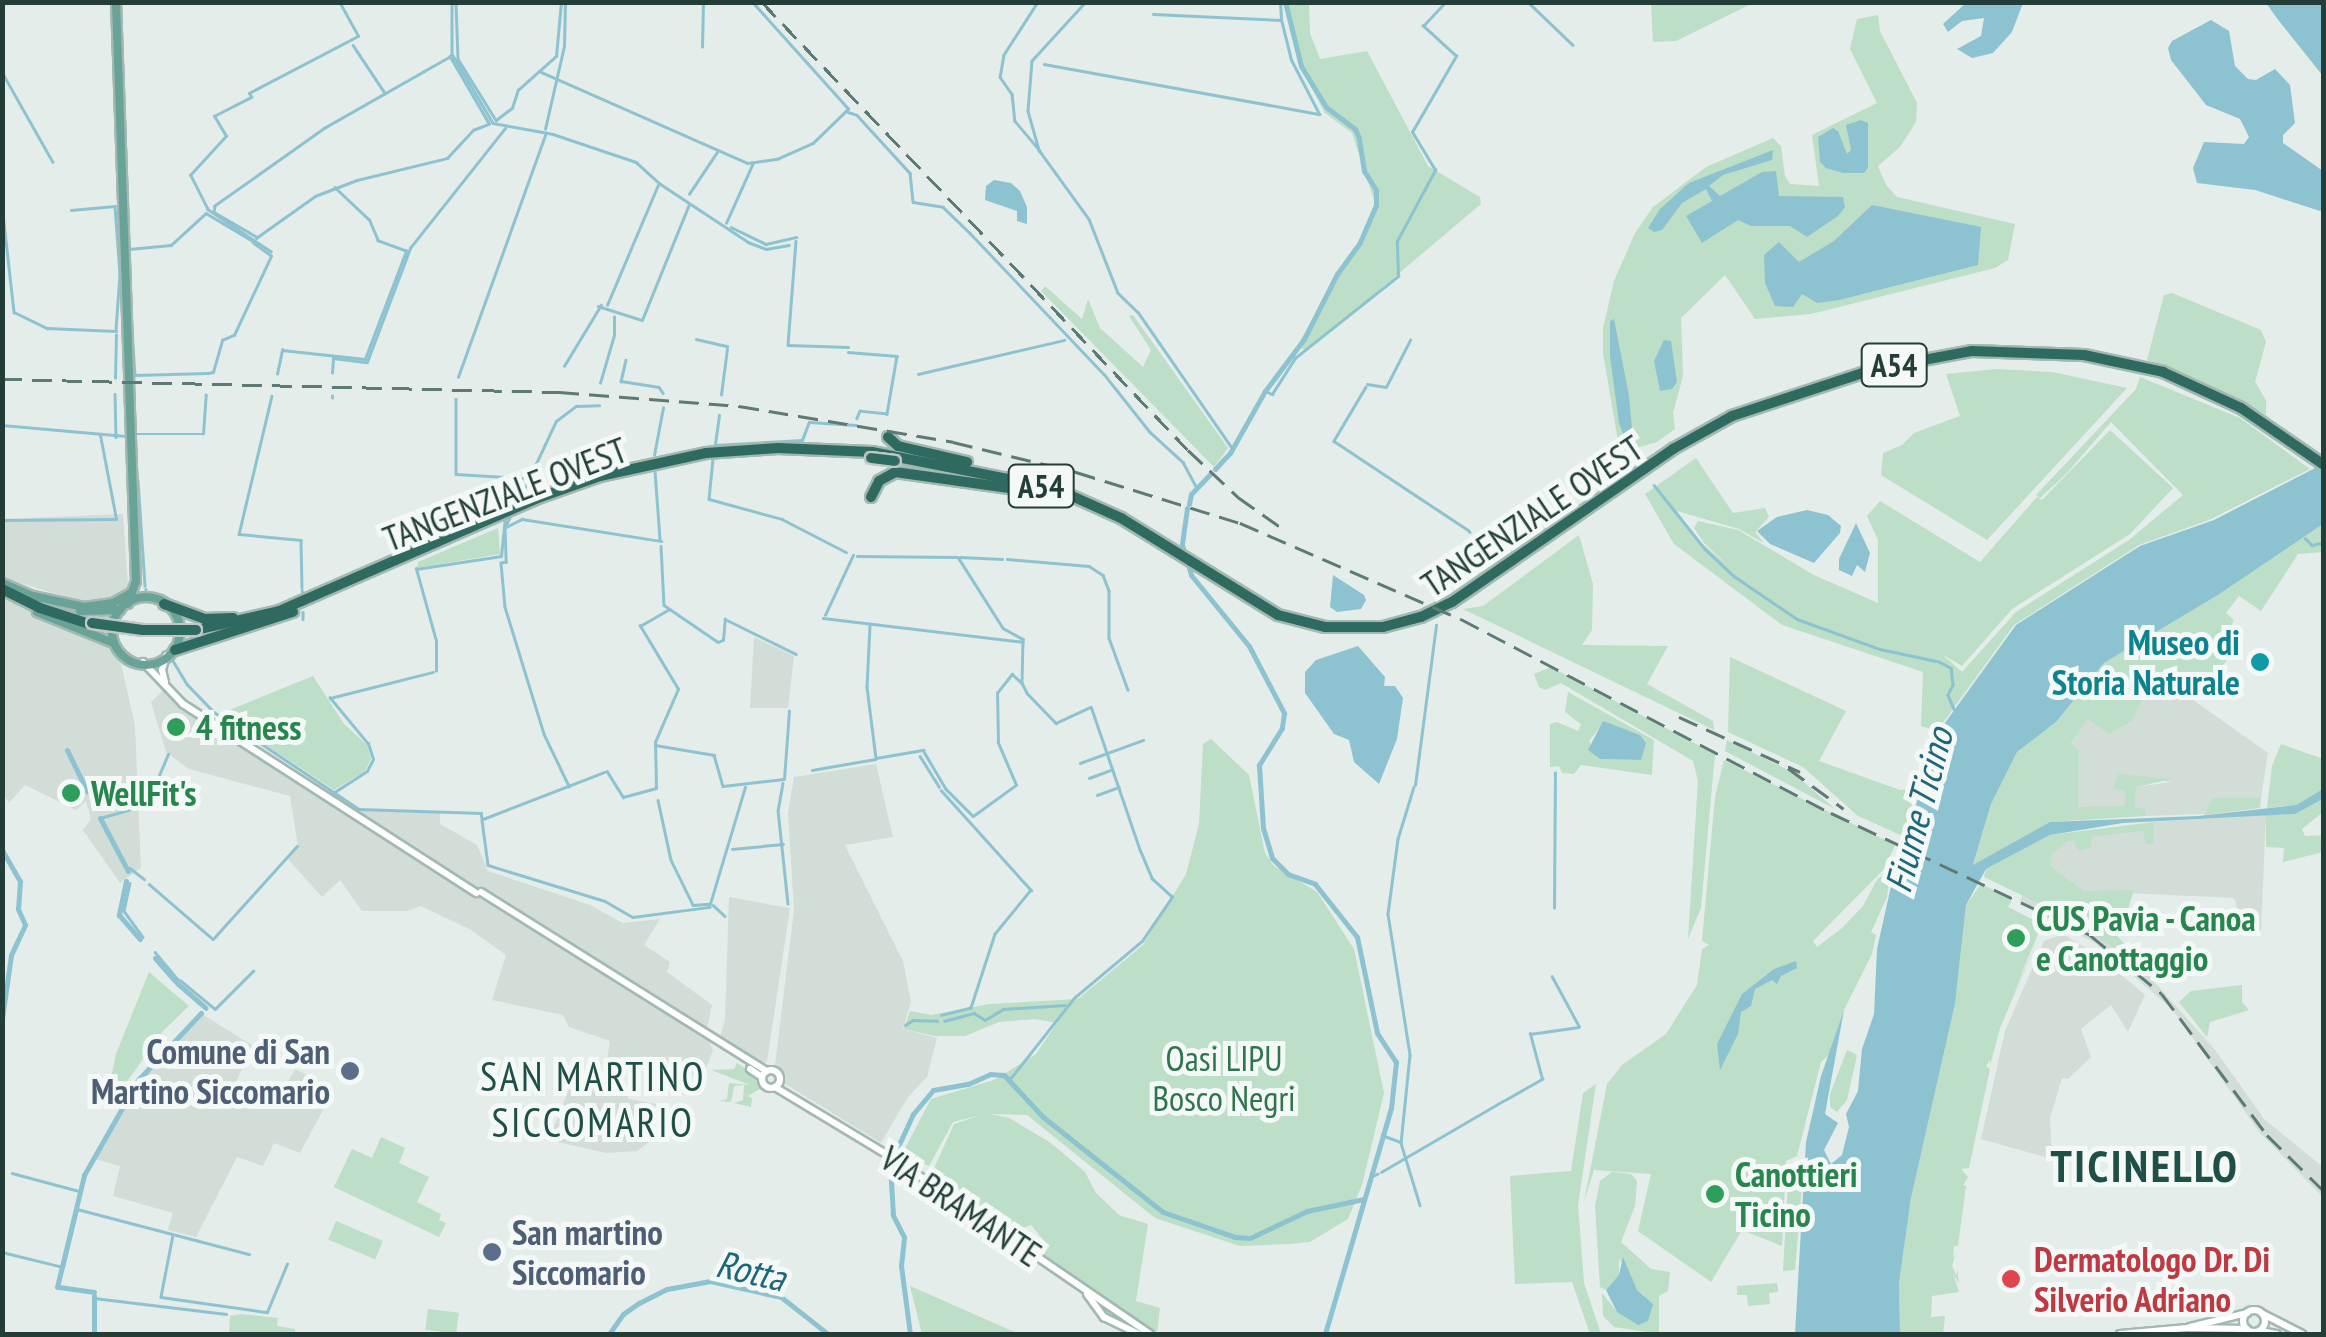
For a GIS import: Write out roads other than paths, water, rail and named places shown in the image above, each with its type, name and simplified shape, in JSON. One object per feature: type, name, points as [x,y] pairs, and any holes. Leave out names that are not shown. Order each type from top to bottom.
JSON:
[{"type":"highway","name":"TANGENZIALE OVEST","points":[[333,590],[621,470],[714,455],[804,453],[887,457],[1054,492],[1121,518],[1248,604],[1293,625],[1336,634],[1381,633],[1446,612],[1701,431],[1750,408],[1940,355],[1997,350],[2070,353],[2139,365],[2195,388],[2262,425],[2324,469]]},
{"type":"highway","points":[[871,497],[887,457],[888,437]]},
{"type":"highway","name":"A54","points":[[2,588],[92,624],[196,631],[252,620],[333,590]]},
{"type":"highway","points":[[164,604],[206,620],[226,619],[333,590]]},
{"type":"highway","points":[[171,653],[272,622],[333,590]]},
{"type":"main road","points":[[111,642],[110,626],[136,581],[116,2]]},
{"type":"main road","points":[[2,588],[84,607],[127,598],[135,554]]},
{"type":"main road","points":[[136,581],[149,600]]},
{"type":"main road","points":[[2,588],[111,642],[124,656],[143,662],[170,692],[764,1074]]},
{"type":"main road","points":[[33,596],[81,611],[149,600],[164,604],[182,626],[162,676],[170,692]]},
{"type":"main road","points":[[143,662],[171,653]]},
{"type":"main road","points":[[774,1070],[777,1083],[764,1085],[764,1074],[774,1070]]},
{"type":"main road","name":"VIA BRAMANTE","points":[[777,1083],[1150,1334]]},
{"type":"main road","name":"VIA BRAMANTE","points":[[1083,1289],[1104,1318],[1139,1334]]},
{"type":"main road","points":[[2187,1328],[2256,1308],[2302,1334]]},
{"type":"main road","points":[[2246,1313],[2247,1329]]},
{"type":"main road","points":[[2260,1330],[2262,1314]]},
{"type":"main road","points":[[2120,1334],[2187,1328],[2277,1334]]},
{"type":"water","points":[[1967,2],[2023,3],[2012,32],[1993,53],[1972,58],[1957,49],[1981,36],[1984,18],[1962,21],[1948,32],[1943,24]]},
{"type":"water","points":[[2266,3],[2323,3],[2323,76],[2279,21]]},
{"type":"water","points":[[2211,20],[2229,31],[2235,66],[2248,79],[2256,80],[2275,69],[2290,85],[2295,123],[2283,135],[2283,143],[2323,171],[2320,211],[2255,190],[2197,183],[2193,168],[2204,142],[2244,144],[2249,137],[2240,119],[2206,105],[2171,60],[2168,48],[2172,41]]},
{"type":"water","points":[[1861,120],[1868,123],[1868,168],[1864,173],[1843,173],[1826,168],[1820,162],[1818,137],[1833,128],[1847,154],[1851,150],[1846,125]]},
{"type":"water","points":[[1773,150],[1772,160],[1723,175],[1709,186],[1720,196],[1762,172],[1776,171],[1779,196],[1843,197],[1845,207],[1838,216],[1807,237],[1790,226],[1751,226],[1738,220],[1702,243],[1686,216],[1712,201],[1706,189],[1682,203],[1662,230],[1654,232],[1648,228],[1660,209],[1689,183]]},
{"type":"water","points":[[994,180],[1011,183],[1020,191],[1027,207],[1027,224],[1017,221],[1017,211],[985,200],[986,186]]},
{"type":"water","points":[[1872,205],[1981,227],[1978,265],[1839,300],[1817,303],[1802,294],[1793,307],[1775,306],[1765,283],[1764,255],[1779,242],[1799,262],[1834,241]]},
{"type":"water","points":[[1614,319],[1633,439],[1625,440],[1610,356],[1610,321]]},
{"type":"water","points":[[1664,340],[1671,341],[1677,382],[1672,389],[1660,391],[1654,361]]},
{"type":"water","name":"Fiume Ticino","points":[[2323,464],[2323,524],[2218,595],[2104,663],[2056,722],[2017,752],[1991,804],[1973,865],[2050,822],[2198,816],[2296,805],[2323,789],[2323,799],[2295,814],[2123,823],[2050,835],[1986,869],[1966,905],[1955,1004],[1911,1198],[1899,1283],[1900,1334],[1795,1334],[1806,1142],[1821,1076],[1844,1010],[1825,1114],[1838,1123],[1824,1150],[1831,1164],[1842,1155],[1849,1127],[1846,1114],[1858,1091],[1862,1049],[1874,1014],[1877,949],[1896,864],[1942,727],[2016,625],[2140,546],[2214,520]]},
{"type":"water","points":[[1807,510],[1828,515],[1841,526],[1840,533],[1814,563],[1770,544],[1757,531],[1777,517]]},
{"type":"water","points":[[1856,523],[1870,553],[1865,572],[1857,565],[1852,576],[1839,570],[1839,559]]},
{"type":"water","points":[[1333,575],[1364,595],[1366,600],[1361,609],[1337,612],[1330,607]]},
{"type":"water","points":[[1358,646],[1385,677],[1384,686],[1395,686],[1403,698],[1397,739],[1379,784],[1354,762],[1349,740],[1334,734],[1305,693],[1305,672],[1316,660]]},
{"type":"water","points":[[1603,721],[1640,735],[1646,743],[1641,760],[1600,759],[1588,750]]},
{"type":"water","points":[[1796,961],[1797,968],[1781,976],[1777,984],[1772,980],[1755,989],[1751,1006],[1741,1012],[1738,1034],[1720,1070],[1717,1044],[1742,994],[1774,969]]},
{"type":"water","points":[[1623,1257],[1637,1290],[1653,1304],[1648,1321],[1638,1325],[1617,1312],[1606,1290],[1619,1275]]},
{"type":"waterway","points":[[271,252],[208,210],[190,175],[226,136],[214,116],[251,97],[249,93],[358,36],[339,2]]},
{"type":"waterway","points":[[452,2],[452,54],[493,123],[553,134],[636,162],[659,183],[748,242],[766,249],[789,245]]},
{"type":"waterway","points":[[456,2],[458,59],[496,120],[512,108],[518,90],[556,56],[561,2]]},
{"type":"waterway","points":[[545,129],[564,46],[565,2]]},
{"type":"waterway","points":[[702,47],[703,2]]},
{"type":"waterway","points":[[541,72],[747,163],[777,159],[813,143],[848,109],[752,2]]},
{"type":"waterway","points":[[1038,2],[1004,55],[1000,77],[1012,94],[1015,121],[1039,150]]},
{"type":"waterway","points":[[1086,2],[1032,61],[1028,111],[1039,150],[1089,219],[1118,293],[1138,312],[1233,449]]},
{"type":"waterway","points":[[1153,14],[1281,20],[1280,2]]},
{"type":"waterway","points":[[1215,469],[1230,453],[1265,391],[1304,339],[1337,274],[1360,242],[1376,205],[1376,190],[1364,171],[1355,129],[1326,107],[1301,66],[1285,2]]},
{"type":"waterway","points":[[1265,391],[1272,394],[1295,358],[1398,276],[1397,241],[1435,170],[1412,132],[1456,56],[1423,26],[1445,2]]},
{"type":"waterway","points":[[1528,2],[1573,45]]},
{"type":"waterway","points":[[1044,64],[1319,114],[1291,60],[1281,20]]},
{"type":"waterway","points":[[353,45],[385,93]]},
{"type":"waterway","points":[[256,238],[315,196],[357,180],[447,158],[473,130],[489,124],[450,57],[325,128],[215,206],[214,212],[257,237]]},
{"type":"waterway","points":[[2,72],[53,162]]},
{"type":"waterway","points":[[848,112],[857,115],[910,173],[913,202],[943,207],[970,233],[1104,374],[1150,432],[1183,462],[1197,488]]},
{"type":"waterway","points":[[332,373],[333,358],[367,362],[410,248],[505,128]]},
{"type":"waterway","points":[[458,377],[545,135]]},
{"type":"waterway","points":[[689,194],[717,152]]},
{"type":"waterway","points":[[726,223],[753,163]]},
{"type":"waterway","points":[[607,305],[658,185]]},
{"type":"waterway","points":[[277,374],[282,350],[365,359],[406,251],[378,241],[369,220],[335,188]]},
{"type":"waterway","points":[[598,306],[642,320],[689,204]]},
{"type":"waterway","points":[[2,205],[14,312],[47,328],[116,331]]},
{"type":"waterway","points":[[71,210],[115,206],[120,274],[116,330]]},
{"type":"waterway","points":[[128,257],[129,249],[171,245],[206,213],[253,241]]},
{"type":"waterway","points":[[731,227],[766,244],[796,237]]},
{"type":"waterway","points":[[796,241],[788,345],[848,347]]},
{"type":"waterway","points":[[208,373],[213,372],[222,340],[234,335],[271,256],[253,243]]},
{"type":"waterway","points":[[564,366],[601,305]]},
{"type":"waterway","points":[[131,315],[135,375],[208,373]]},
{"type":"waterway","points":[[600,383],[614,335],[614,317]]},
{"type":"waterway","points":[[115,378],[116,335]]},
{"type":"waterway","points":[[696,339],[727,346]]},
{"type":"waterway","points":[[918,374],[1064,340]]},
{"type":"waterway","points":[[1367,384],[1386,387],[1410,340]]},
{"type":"waterway","points":[[721,395],[727,349]]},
{"type":"waterway","points":[[848,352],[897,356],[887,414],[860,411],[857,418]]},
{"type":"waterway","points":[[626,360],[621,381],[659,387],[663,393]]},
{"type":"waterway","points":[[1366,387],[1334,441],[1468,530]]},
{"type":"waterway","points":[[115,394],[116,437]]},
{"type":"waterway","points":[[135,434],[203,434],[206,395]]},
{"type":"waterway","points":[[272,396],[239,534],[301,540],[302,587]]},
{"type":"waterway","points":[[456,399],[456,474],[522,478],[510,505]]},
{"type":"waterway","points":[[518,502],[556,421],[576,406],[599,405]]},
{"type":"waterway","points":[[654,455],[663,408]]},
{"type":"waterway","points":[[714,451],[719,415]]},
{"type":"waterway","points":[[715,445],[802,440],[809,422],[856,425]]},
{"type":"waterway","points":[[2,425],[126,436]]},
{"type":"waterway","points":[[2,520],[116,519],[100,435]]},
{"type":"waterway","points":[[713,459],[709,499],[782,519],[846,552]]},
{"type":"waterway","points":[[655,471],[660,539]]},
{"type":"waterway","points":[[1189,504],[1191,494],[1210,474]]},
{"type":"waterway","points":[[138,480],[145,586]]},
{"type":"waterway","points":[[1654,485],[1705,549],[1734,576],[1797,619],[1880,649],[1936,661]]},
{"type":"waterway","points":[[1187,508],[1182,545],[1191,575],[1249,646],[1284,713],[1282,728],[1259,765],[1263,828],[1272,858],[1288,874],[1315,884],[1357,937],[1377,1033],[1396,1062],[1391,1108],[1325,1334]]},
{"type":"waterway","points":[[512,514],[505,528],[506,562],[501,563],[505,607],[544,734],[569,786]]},
{"type":"waterway","points":[[436,671],[436,641],[416,569],[501,556],[505,517]]},
{"type":"waterway","points":[[506,527],[522,519],[661,541]]},
{"type":"waterway","points":[[2305,538],[2312,545],[2324,542]]},
{"type":"waterway","points":[[661,546],[664,605],[718,642],[723,640],[725,619],[796,654]]},
{"type":"waterway","points":[[825,615],[853,555]]},
{"type":"waterway","points":[[857,556],[956,557]]},
{"type":"waterway","points":[[958,557],[1003,628],[1023,639],[1022,683],[1027,693],[1056,723],[1090,707]]},
{"type":"waterway","points":[[960,557],[1002,559]]},
{"type":"waterway","points":[[1007,559],[1089,566],[1103,575],[1109,591],[1109,638],[1128,690]]},
{"type":"waterway","points":[[146,589],[146,595]]},
{"type":"waterway","points":[[302,590],[303,594]]},
{"type":"waterway","points":[[607,771],[623,797],[656,788],[655,742],[678,689],[640,626],[669,609]]},
{"type":"waterway","points":[[303,612],[303,619]]},
{"type":"waterway","points":[[823,618],[1023,642]]},
{"type":"waterway","points":[[1415,785],[1436,625]]},
{"type":"waterway","points":[[870,626],[867,687],[876,758],[923,750],[946,789],[973,816],[1016,785],[998,743],[997,693],[1012,674],[1022,683]]},
{"type":"waterway","points":[[172,659],[187,684],[214,712],[359,809],[481,813],[482,818]]},
{"type":"waterway","points":[[1938,661],[1951,668],[1953,685],[1948,695],[1954,709]]},
{"type":"waterway","points":[[333,793],[367,771],[373,759],[368,744],[330,698],[433,672]]},
{"type":"waterway","points":[[1010,1079],[1074,998],[1142,941],[1172,897],[1152,879],[1091,708]]},
{"type":"waterway","points":[[655,745],[714,755],[723,786],[784,779],[789,711]]},
{"type":"waterway","points":[[1080,763],[1143,740]]},
{"type":"waterway","points":[[67,750],[87,791]]},
{"type":"waterway","points":[[147,804],[168,754]]},
{"type":"waterway","points":[[920,756],[939,787]]},
{"type":"waterway","points":[[812,770],[875,759]]},
{"type":"waterway","points":[[1089,778],[1111,770]]},
{"type":"waterway","points":[[483,819],[604,772]]},
{"type":"waterway","points":[[1554,908],[1555,773]]},
{"type":"waterway","points":[[783,783],[778,810],[788,903]]},
{"type":"waterway","points":[[482,820],[488,865],[605,901],[633,917],[709,907],[745,787]]},
{"type":"waterway","points":[[1097,795],[1119,787]]},
{"type":"waterway","points":[[1414,787],[1398,839],[1388,914],[1410,1055],[1401,1143],[1420,1205]]},
{"type":"waterway","points":[[941,790],[1031,890],[995,934],[971,1008],[942,1015]]},
{"type":"waterway","points":[[658,800],[671,860],[693,905],[709,904]]},
{"type":"waterway","points":[[100,818],[142,806]]},
{"type":"waterway","points":[[100,818],[128,871]]},
{"type":"waterway","points":[[732,849],[783,844]]},
{"type":"waterway","points":[[149,884],[213,939],[297,846]]},
{"type":"waterway","points":[[2,850],[20,881],[18,909],[25,925],[11,955],[2,1018]]},
{"type":"waterway","points":[[130,868],[144,879]]},
{"type":"waterway","points":[[126,881],[119,915],[140,939]]},
{"type":"waterway","points":[[130,883],[124,911],[143,937]]},
{"type":"waterway","points":[[713,905],[725,916]]},
{"type":"waterway","points":[[155,952],[178,979]]},
{"type":"waterway","points":[[155,958],[175,981]]},
{"type":"waterway","points":[[180,980],[215,1009],[253,971]]},
{"type":"waterway","points":[[1505,1100],[1542,1079],[1530,1034],[1579,1027],[1552,977]]},
{"type":"waterway","points":[[177,983],[206,1008]]},
{"type":"waterway","points":[[944,1021],[974,1013],[985,1020],[1003,1009],[1065,1005]]},
{"type":"waterway","points":[[94,1292],[57,1287],[84,1175],[138,1080],[201,1013]]},
{"type":"waterway","points":[[905,1025],[913,1020],[937,1021]]},
{"type":"waterway","points":[[910,1334],[901,1266],[904,1237],[893,1215],[890,1164],[913,1114],[933,1090],[968,1084],[990,1074],[1004,1075],[1043,1117],[1163,1212],[1235,1237],[1250,1238],[1307,1211],[1364,1199]]},
{"type":"waterway","points":[[1381,1172],[1503,1101]]},
{"type":"waterway","points":[[1382,1135],[1400,1142]]},
{"type":"waterway","points":[[12,1173],[79,1191]]},
{"type":"waterway","points":[[1370,1177],[1377,1174]]},
{"type":"waterway","points":[[2,1252],[63,1267],[77,1209],[249,1254]]},
{"type":"waterway","points":[[173,1235],[161,1297],[267,1312],[287,1264]]},
{"type":"waterway","name":"Rotta","points":[[609,1334],[623,1314],[639,1303],[667,1289],[710,1281],[781,1297],[828,1334]]},
{"type":"waterway","points":[[94,1296],[94,1334]]},
{"type":"waterway","points":[[94,1298],[226,1314]]},
{"type":"railway","points":[[762,2],[1188,450],[1238,497],[1286,531]]},
{"type":"railway","points":[[2,379],[559,392],[739,406],[953,442],[1076,472],[1240,523],[1461,619],[1831,813],[2090,935],[2162,994],[2267,1135],[2324,1191]]},
{"type":"railway","points":[[1679,717],[1800,772]]},
{"type":"railway","points":[[1788,768],[1844,809]]},
{"type":"place","name":"Museo di Storia Naturale","points":[[2260,662]]},
{"type":"place","name":"4 fitness","points":[[176,727]]},
{"type":"place","name":"WellFit's","points":[[71,793]]},
{"type":"place","name":"CUS Pavia - Canoa e Canottaggio","points":[[2016,938]]},
{"type":"place","name":"Comune di San Martino Siccomario","points":[[350,1071]]},
{"type":"place","name":"Canottieri Ticino","points":[[1715,1194]]},
{"type":"place","name":"San martino Siccomario","points":[[492,1252]]},
{"type":"place","name":"Dermatologo Dr. Di Silverio Adriano","points":[[2011,1279]]},
{"type":"district","name":"SAN MARTINO SICCOMARIO","points":[[593,1099]]},
{"type":"district","name":"TICINELLO","points":[[2145,1166]]},
{"type":"park label","name":"Oasi LIPU Bosco Negri","points":[[1224,1078]]}]
